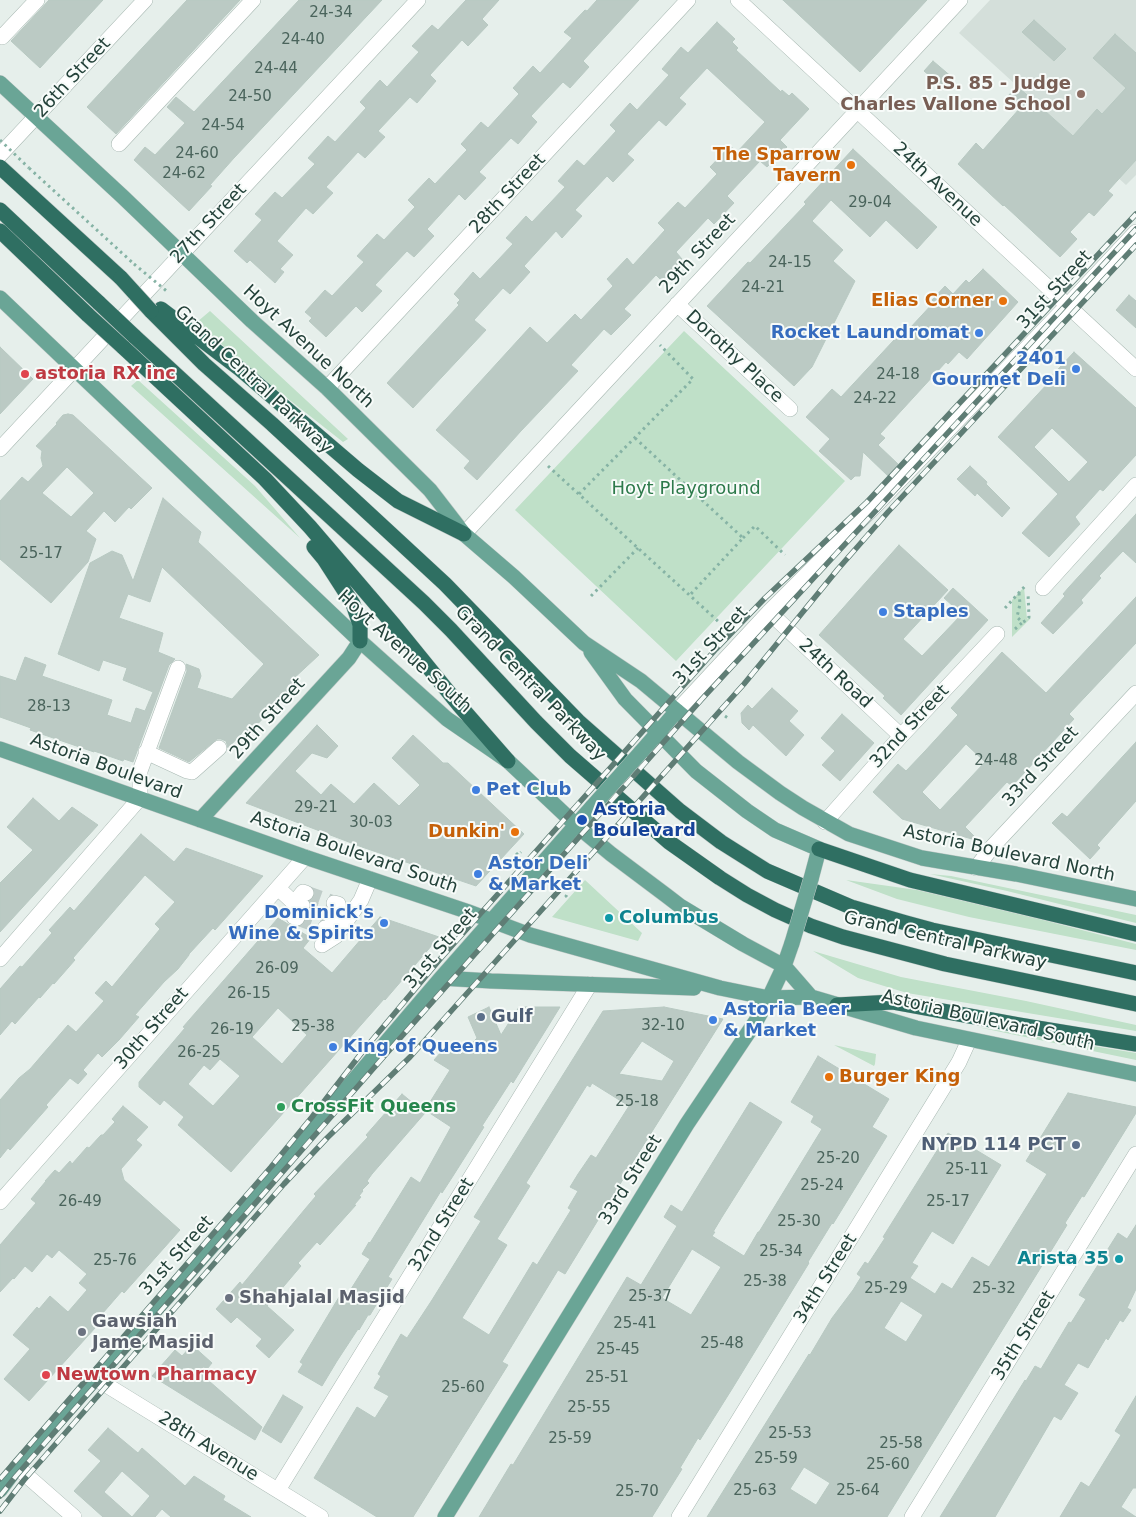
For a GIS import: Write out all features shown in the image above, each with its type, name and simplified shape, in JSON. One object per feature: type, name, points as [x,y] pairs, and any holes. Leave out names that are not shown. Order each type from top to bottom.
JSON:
[{"type":"highway","name":"Grand Central Parkway","points":[[0,166],[153,308],[204,364],[445,584],[578,721],[680,811],[721,842],[767,870],[851,907],[924,928],[1136,973]]},
{"type":"highway","name":"Grand Central Parkway","points":[[0,210],[424,603],[452,630],[536,722],[570,756],[668,842],[706,870],[775,910],[811,926],[843,937],[927,960],[1136,1004]]},
{"type":"highway","points":[[0,231],[86,318]]},
{"type":"highway","points":[[0,242],[86,318],[266,492],[324,559],[353,604],[360,625],[360,641]]},
{"type":"highway","points":[[153,308],[240,369],[358,470],[398,501],[464,534]]},
{"type":"highway","points":[[120,350],[265,479],[326,546],[459,705],[508,760]]},
{"type":"highway","points":[[819,849],[910,880],[1136,934]]},
{"type":"highway","points":[[837,1004],[893,1002],[1136,1044]]},
{"type":"main road","name":"Hoyt Avenue North","points":[[0,83],[123,197],[252,321],[327,388],[430,490],[464,534],[514,577],[584,643],[640,681],[677,711]]},
{"type":"main road","name":"Hoyt Avenue South","points":[[0,298],[360,641],[447,719],[508,760],[576,825],[680,906],[784,966],[811,997]]},
{"type":"main road","name":"29th Street","points":[[200,820],[349,658],[360,641]]},
{"type":"main road","name":"Hoyt Avenue North","points":[[584,643],[625,699],[658,733]]},
{"type":"main road","name":"31st Street","points":[[0,1490],[17,1467],[232,1222],[491,920],[677,711]]},
{"type":"main road","name":"Astoria Boulevard North","points":[[677,711],[766,783],[825,822],[849,834],[922,858],[1016,874],[1136,899]]},
{"type":"main road","points":[[658,733],[696,771],[747,811],[775,830],[819,849]]},
{"type":"main road","name":"Astoria Boulevard","points":[[0,749],[200,820]]},
{"type":"main road","name":"Astoria Boulevard South","points":[[200,820],[530,935],[720,988],[769,998],[811,997],[916,1028],[1136,1074]]},
{"type":"main road","name":"33rd Street","points":[[445,1517],[687,1124],[756,1021],[769,998],[792,943],[819,849]]},
{"type":"main road","points":[[441,978],[720,988]]},
{"type":"street","points":[[2,37],[36,0]]},
{"type":"street","name":"26th Street","points":[[0,155],[145,0]]},
{"type":"street","points":[[118,144],[253,0]]},
{"type":"street","name":"27th Street","points":[[0,449],[418,0]]},
{"type":"street","name":"28th Street","points":[[327,388],[688,0]]},
{"type":"street","name":"24th Avenue","points":[[738,0],[1136,370]]},
{"type":"street","name":"29th Street","points":[[464,534],[960,0]]},
{"type":"street","name":"31st Street","points":[[677,711],[769,612],[878,503],[1136,232]]},
{"type":"street","name":"Dorothy Place","points":[[677,304],[790,409]]},
{"type":"street","points":[[1043,588],[1136,485]]},
{"type":"street","name":"24th Road","points":[[769,612],[901,736]]},
{"type":"street","name":"32nd Street","points":[[825,822],[901,736],[996,634]]},
{"type":"street","points":[[0,959],[140,798],[140,771],[178,668]]},
{"type":"street","name":"33rd Street","points":[[976,868],[993,846],[1136,693]]},
{"type":"street","points":[[146,752],[192,772],[219,748]]},
{"type":"street","name":"30th Street","points":[[0,1202],[305,857]]},
{"type":"street","points":[[322,945],[336,936],[335,917],[361,900],[370,879]]},
{"type":"street","points":[[278,888],[300,905]]},
{"type":"street","name":"32nd Street","points":[[278,1490],[590,984]]},
{"type":"street","name":"34th Street","points":[[679,1517],[959,1062],[969,1040]]},
{"type":"street","name":"35th Street","points":[[912,1517],[1136,1154]]},
{"type":"street","name":"28th Avenue","points":[[95,1378],[321,1517]]},
{"type":"street","points":[[17,1467],[74,1517]]},
{"type":"path","points":[[0,140],[134,264],[168,292]]},
{"type":"path","points":[[579,494],[693,380],[660,345]]},
{"type":"path","points":[[635,438],[743,538]]},
{"type":"path","points":[[548,466],[720,623]]},
{"type":"path","points":[[691,490],[699,481]]},
{"type":"path","points":[[690,596],[755,526],[785,555]]},
{"type":"path","points":[[591,596],[638,548]]},
{"type":"path","points":[[1005,608],[1027,582],[1029,616],[1027,620],[1015,629]]},
{"type":"path","points":[[1019,593],[1020,604],[1017,616],[1023,622]]},
{"type":"path","points":[[516,853],[518,855],[521,852]]},
{"type":"shaded area","name":"P.S. 85 - Judge Charles Vallone School","points":[[990,0],[1136,0],[1136,175],[1126,185],[959,33]]},
{"type":"green space","points":[[210,311],[348,439],[343,442],[240,361],[197,322]]},
{"type":"green space","name":"Hoyt Playground","points":[[684,331],[845,481],[676,661],[515,510]]},
{"type":"green space","points":[[138,380],[255,486],[300,538],[131,386]]},
{"type":"green space","points":[[1024,587],[1027,619],[1031,618],[1012,637],[1012,600]]},
{"type":"green space","points":[[930,874],[951,876],[1136,915],[1136,923],[1007,891]]},
{"type":"green space","points":[[585,880],[642,933],[638,941],[552,917]]},
{"type":"green space","points":[[846,880],[917,890],[1043,920],[1136,944],[1136,950],[969,917],[897,899]]},
{"type":"green space","points":[[813,951],[901,977],[1026,1001],[1136,1025],[1136,1031],[907,993],[858,978]]},
{"type":"green space","points":[[977,1027],[1136,1053],[1136,1060]]},
{"type":"green space","points":[[834,1045],[876,1054],[875,1064],[874,1066]]},
{"type":"building","points":[[49,0],[103,0],[40,68],[11,41]]},
{"type":"building","points":[[187,0],[240,0],[116,134],[87,107]]},
{"type":"building","points":[[299,0],[382,0],[234,158],[189,211],[134,160],[145,147],[155,155],[185,123],[167,107],[176,97],[194,112]]},
{"type":"building","points":[[466,0],[499,0],[482,19],[488,25],[468,46],[462,40],[430,75],[436,81],[417,103],[410,97],[378,131],[385,137],[365,158],[358,152],[326,187],[333,193],[313,214],[306,208],[277,241],[293,255],[280,269],[284,272],[275,283],[250,260],[247,263],[234,251],[262,220],[255,214],[275,192],[282,198],[315,164],[308,158],[328,136],[335,142],[366,108],[360,102],[380,80],[387,87],[419,52],[412,46],[432,25],[438,30]]},
{"type":"building","points":[[597,0],[639,0],[583,61],[589,67],[570,88],[563,82],[531,116],[537,122],[518,144],[511,138],[479,172],[486,178],[465,200],[459,194],[427,229],[434,236],[414,257],[407,251],[375,285],[382,291],[362,312],[356,306],[326,337],[309,321],[312,318],[305,312],[325,290],[332,296],[364,262],[357,256],[377,234],[384,240],[415,207],[408,200],[429,178],[435,184],[467,150],[461,144],[481,122],[488,128],[519,94],[513,88],[533,66],[540,73],[572,38],[564,32]]},
{"type":"building","points":[[783,0],[927,0],[860,72]]},
{"type":"building","points":[[1034,20],[1066,49],[1054,61],[1022,32]]},
{"type":"building","points":[[717,22],[735,39],[732,42],[738,48],[736,50],[781,92],[782,90],[789,96],[792,93],[809,109],[780,140],[787,147],[767,167],[760,161],[727,196],[734,203],[714,224],[708,218],[676,252],[682,259],[662,281],[656,275],[624,309],[631,315],[611,335],[604,329],[571,365],[578,371],[477,480],[464,468],[470,461],[436,430],[530,327],[547,343],[575,314],[581,320],[613,286],[607,279],[627,258],[633,265],[665,230],[658,223],[678,202],[685,208],[717,174],[710,167],[730,146],[737,152],[765,122],[707,68],[679,98],[686,104],[666,126],[659,120],[627,154],[634,160],[613,182],[607,176],[575,210],[582,216],[562,238],[556,231],[524,266],[530,272],[510,294],[503,288],[474,320],[486,330],[413,408],[387,383],[459,305],[457,303],[460,300],[454,294],[473,272],[480,279],[513,244],[506,238],[526,216],[532,222],[565,187],[558,181],[577,160],[584,166],[616,131],[610,125],[630,103],[637,110],[669,75],[662,69],[681,47],[688,53]]},
{"type":"building","points":[[1115,34],[1136,53],[1136,160],[1108,191],[1113,195],[1094,216],[1089,212],[1070,232],[1077,239],[1060,257],[958,164],[976,143],[983,150],[1020,108],[1008,96],[1017,86],[1073,136],[1097,109],[1102,114],[1126,88],[1093,58]]},
{"type":"building","points":[[933,61],[953,78],[944,88],[924,71]]},
{"type":"building","points":[[853,149],[937,227],[917,249],[886,220],[870,237],[831,200],[812,221],[843,250],[833,261],[855,281],[812,367],[794,386],[707,306],[806,204],[804,202]]},
{"type":"building","points":[[983,269],[1018,302],[967,359],[959,352],[948,364],[946,362],[880,434],[885,438],[878,445],[898,464],[888,476],[863,452],[860,476],[855,476],[851,480],[819,451],[830,439],[806,417],[832,389],[841,397],[907,326],[910,328],[934,302],[932,300],[945,286],[953,294],[966,280],[969,283]]},
{"type":"building","points":[[1129,295],[1136,301],[1136,328],[1116,310]]},
{"type":"building","points":[[0,347],[33,379],[0,414]]},
{"type":"building","points":[[1074,352],[1136,408],[1136,455],[1103,491],[1100,489],[1075,517],[1080,524],[1049,557],[1022,533],[1058,494],[998,437],[1050,381],[1048,380]],"holes":[[[1052,428],[1088,462],[1069,482],[1034,447]]]},
{"type":"building","points":[[63,415],[73,415],[152,488],[131,509],[129,507],[115,522],[104,511],[86,531],[96,539],[88,562],[51,603],[0,559],[0,501],[22,477],[28,482],[43,466],[42,451],[36,446]],"holes":[[[67,467],[94,493],[71,517],[42,493]]]},
{"type":"building","points":[[970,466],[1010,508],[1002,517],[977,493],[975,496],[957,479]]},
{"type":"building","points":[[163,498],[201,532],[198,542],[319,655],[292,680],[296,684],[248,734],[243,732],[228,748],[226,741],[217,739],[189,762],[159,748],[187,671],[186,664],[199,669],[201,676],[197,688],[232,699],[264,664],[162,567],[150,602],[128,594],[119,618],[163,633],[158,652],[175,659],[169,665],[133,762],[124,759],[123,761],[94,752],[30,730],[31,728],[0,717],[0,676],[16,681],[25,657],[46,665],[42,676],[112,700],[107,715],[131,723],[136,708],[145,711],[153,692],[123,680],[127,668],[103,660],[99,671],[58,654],[90,563],[112,551],[122,555],[133,581]]},
{"type":"building","points":[[1136,514],[1136,563],[1123,551],[1099,576],[1101,578],[1081,600],[1083,603],[1053,634],[1041,623],[1065,596],[1063,594],[1069,587]]},
{"type":"building","name":"Staples","points":[[899,545],[948,590],[903,639],[922,656],[962,614],[944,598],[953,588],[988,620],[901,715],[883,698],[885,696],[819,635]]},
{"type":"building","points":[[1136,597],[1136,643],[1069,714],[1074,719],[1012,786],[1007,782],[965,827],[979,841],[902,819],[873,792],[898,764],[906,771],[925,751],[958,715],[951,708],[1002,652],[1046,693]],"holes":[[[966,744],[985,762],[940,810],[922,792]]]},
{"type":"building","points":[[772,688],[798,711],[789,721],[804,735],[786,756],[753,725],[749,730],[742,723],[741,713],[748,705],[752,709]]},
{"type":"building","points":[[842,714],[874,743],[840,781],[822,765],[835,751],[821,738]]},
{"type":"building","points":[[317,725],[338,746],[327,758],[312,753],[295,771],[321,795],[331,784],[354,804],[374,783],[399,806],[420,785],[392,758],[413,735],[443,763],[448,763],[524,834],[476,886],[362,847],[246,803]]},
{"type":"building","points":[[1136,742],[1136,801],[1097,845],[1100,848],[1090,859],[1052,823],[1062,813],[1067,817]]},
{"type":"building","points":[[33,798],[59,821],[72,807],[98,825],[0,932],[0,883],[33,850],[7,827]]},
{"type":"building","points":[[141,834],[174,862],[186,848],[263,876],[215,930],[213,928],[189,954],[178,969],[135,1015],[139,1017],[119,1040],[102,1057],[98,1053],[83,1070],[87,1074],[78,1084],[70,1078],[46,1105],[48,1107],[10,1150],[8,1148],[0,1158],[0,1100],[68,1025],[76,1032],[104,1001],[95,993],[106,981],[112,987],[160,929],[155,924],[175,902],[145,875],[73,958],[75,960],[54,984],[39,997],[15,1024],[12,1021],[0,1035],[0,989],[52,933],[49,930],[70,907],[74,911]]},
{"type":"building","points":[[380,917],[439,937],[231,1172],[178,1125],[184,1117],[164,1100],[160,1105],[139,1087],[139,1082],[185,1028],[183,1027],[278,918],[311,938],[303,948],[332,973]],"holes":[[[278,1008],[307,1035],[282,1064],[252,1037]],[[220,1059],[240,1076],[213,1106],[188,1084],[204,1065],[210,1070]]]},
{"type":"building","points":[[489,1007],[501,1035],[519,1007],[560,1007],[513,1083],[511,1081],[482,1126],[484,1127],[442,1193],[441,1191],[388,1277],[392,1279],[322,1386],[298,1372],[303,1364],[300,1362],[339,1297],[344,1300],[370,1259],[362,1254],[369,1242],[411,1177],[420,1183],[451,1127],[425,1110],[450,1070],[434,1060],[449,1043],[460,1055],[477,1038],[468,1017]]},
{"type":"building","points":[[664,1007],[723,1019],[565,1274],[558,1270],[502,1362],[508,1365],[413,1517],[377,1517],[314,1478],[357,1407],[375,1418],[389,1396],[374,1388],[381,1376],[378,1374],[401,1334],[407,1338],[481,1221],[474,1217],[603,1011]],"holes":[[[642,1041],[674,1061],[662,1081],[619,1074]],[[592,1083],[629,1106],[596,1158],[591,1155],[570,1187],[578,1191],[568,1208],[571,1210],[537,1265],[533,1262],[489,1335],[462,1318],[507,1245],[497,1239],[530,1186],[526,1183],[587,1085],[590,1087]]]},
{"type":"building","points":[[818,1056],[889,1099],[872,1127],[887,1136],[700,1440],[698,1438],[680,1468],[682,1469],[652,1517],[479,1517],[511,1464],[513,1465],[627,1277],[641,1285],[677,1226],[664,1217],[671,1205],[682,1212],[750,1102],[782,1122],[712,1236],[744,1256],[822,1129],[811,1122],[814,1116],[791,1102]],"holes":[[[692,1249],[721,1267],[691,1315],[662,1298]]]},
{"type":"building","points":[[1068,1093],[1136,1107],[1136,1113],[1084,1197],[1082,1196],[1065,1223],[1067,1225],[887,1517],[707,1517],[832,1318],[853,1290],[861,1277],[857,1274],[865,1262],[868,1264],[885,1238],[883,1237],[948,1133],[1001,1165],[953,1244],[932,1231],[912,1263],[918,1266],[910,1278],[935,1294],[942,1283],[952,1289],[972,1257],[989,1267],[1047,1174],[1026,1161]],"holes":[[[901,1301],[923,1315],[906,1342],[884,1328]],[[804,1467],[830,1483],[816,1505],[790,1489]]]},
{"type":"building","points":[[402,1094],[425,1113],[372,1174],[367,1181],[369,1183],[359,1196],[361,1197],[354,1205],[356,1205],[320,1245],[317,1242],[298,1263],[301,1266],[267,1306],[294,1330],[269,1358],[256,1346],[262,1339],[237,1317],[231,1323],[216,1309],[240,1282],[242,1285],[316,1196],[314,1194],[368,1137],[366,1135]]},
{"type":"building","points":[[123,1106],[148,1127],[136,1140],[142,1145],[121,1169],[124,1180],[180,1230],[124,1293],[122,1291],[102,1314],[105,1317],[29,1401],[4,1379],[30,1349],[13,1335],[37,1307],[39,1309],[50,1296],[68,1312],[87,1290],[79,1283],[87,1274],[59,1250],[52,1258],[47,1254],[32,1272],[25,1266],[0,1292],[0,1245],[36,1203],[31,1199],[45,1181],[55,1170],[59,1173],[70,1161],[72,1164],[87,1147],[89,1148],[103,1135],[115,1122],[112,1119]]},
{"type":"building","points":[[1136,1225],[1136,1289],[1127,1308],[1131,1310],[1123,1322],[1120,1320],[1108,1340],[1106,1338],[1088,1368],[1078,1363],[1064,1385],[1078,1393],[1061,1420],[1054,1416],[995,1517],[940,1517],[1025,1380],[1035,1366],[1041,1369],[1069,1322],[1071,1323],[1086,1299],[1079,1295],[1118,1233],[1127,1239]]},
{"type":"building","points":[[192,1345],[212,1363],[207,1369],[214,1375],[209,1381],[262,1427],[255,1440],[152,1376],[175,1350],[182,1356]]},
{"type":"building","points":[[283,1395],[303,1407],[281,1443],[262,1431]]},
{"type":"building","points":[[1136,1396],[1136,1488],[1133,1488],[1121,1507],[1136,1517],[1060,1517],[1081,1482],[1089,1487],[1121,1435],[1115,1431]]},
{"type":"building","points":[[108,1428],[138,1453],[142,1448],[185,1486],[194,1476],[225,1496],[223,1500],[251,1517],[171,1517],[162,1509],[155,1517],[132,1517],[103,1517],[74,1491],[101,1461],[88,1450]],"holes":[[[122,1471],[150,1496],[132,1517],[104,1492]]]},
{"type":"tunnel","points":[[306,893],[334,903]]},
{"type":"tunnel","points":[[302,905],[330,915]]},
{"type":"tunnel","points":[[297,918],[325,928]]},
{"type":"railway","points":[[0,1479],[271,1167],[363,1051],[441,958],[716,649],[765,598],[867,502],[1136,214]]},
{"type":"railway","points":[[0,1496],[394,1045],[702,699],[1136,229]]},
{"type":"railway","points":[[0,1511],[24,1480],[284,1184],[327,1138],[410,1057],[744,684],[838,569],[888,512],[1136,245]]},
{"type":"place","name":"P.S. 85 - Judge Charles Vallone School","points":[[1081,94]]},
{"type":"place","name":"The Sparrow Tavern","points":[[851,165]]},
{"type":"place","name":"Elias Corner","points":[[1003,301]]},
{"type":"place","name":"Rocket Laundromat","points":[[979,333]]},
{"type":"place","name":"2401 Gourmet Deli","points":[[1076,369]]},
{"type":"place","name":"astoria RX inc","points":[[25,374]]},
{"type":"place","name":"Staples","points":[[883,612]]},
{"type":"place","name":"Pet Club","points":[[476,790]]},
{"type":"place","name":"Astoria Boulevard","points":[[582,820]]},
{"type":"place","name":"Dunkin'","points":[[515,832]]},
{"type":"place","name":"Astor Deli & Market","points":[[478,874]]},
{"type":"place","name":"Columbus","points":[[609,918]]},
{"type":"place","name":"Dominick's Wine & Spirits","points":[[384,923]]},
{"type":"place","name":"Gulf","points":[[481,1017]]},
{"type":"place","name":"Astoria Beer & Market","points":[[713,1020]]},
{"type":"place","name":"King of Queens","points":[[333,1047]]},
{"type":"place","name":"Burger King","points":[[829,1077]]},
{"type":"place","name":"CrossFit Queens","points":[[281,1107]]},
{"type":"place","name":"NYPD 114 PCT","points":[[1076,1145]]},
{"type":"place","name":"Arista 35","points":[[1119,1259]]},
{"type":"place","name":"Shahjalal Masjid","points":[[229,1298]]},
{"type":"place","name":"Gawsiah Jame Masjid","points":[[82,1332]]},
{"type":"place","name":"Newtown Pharmacy","points":[[46,1375]]}]
